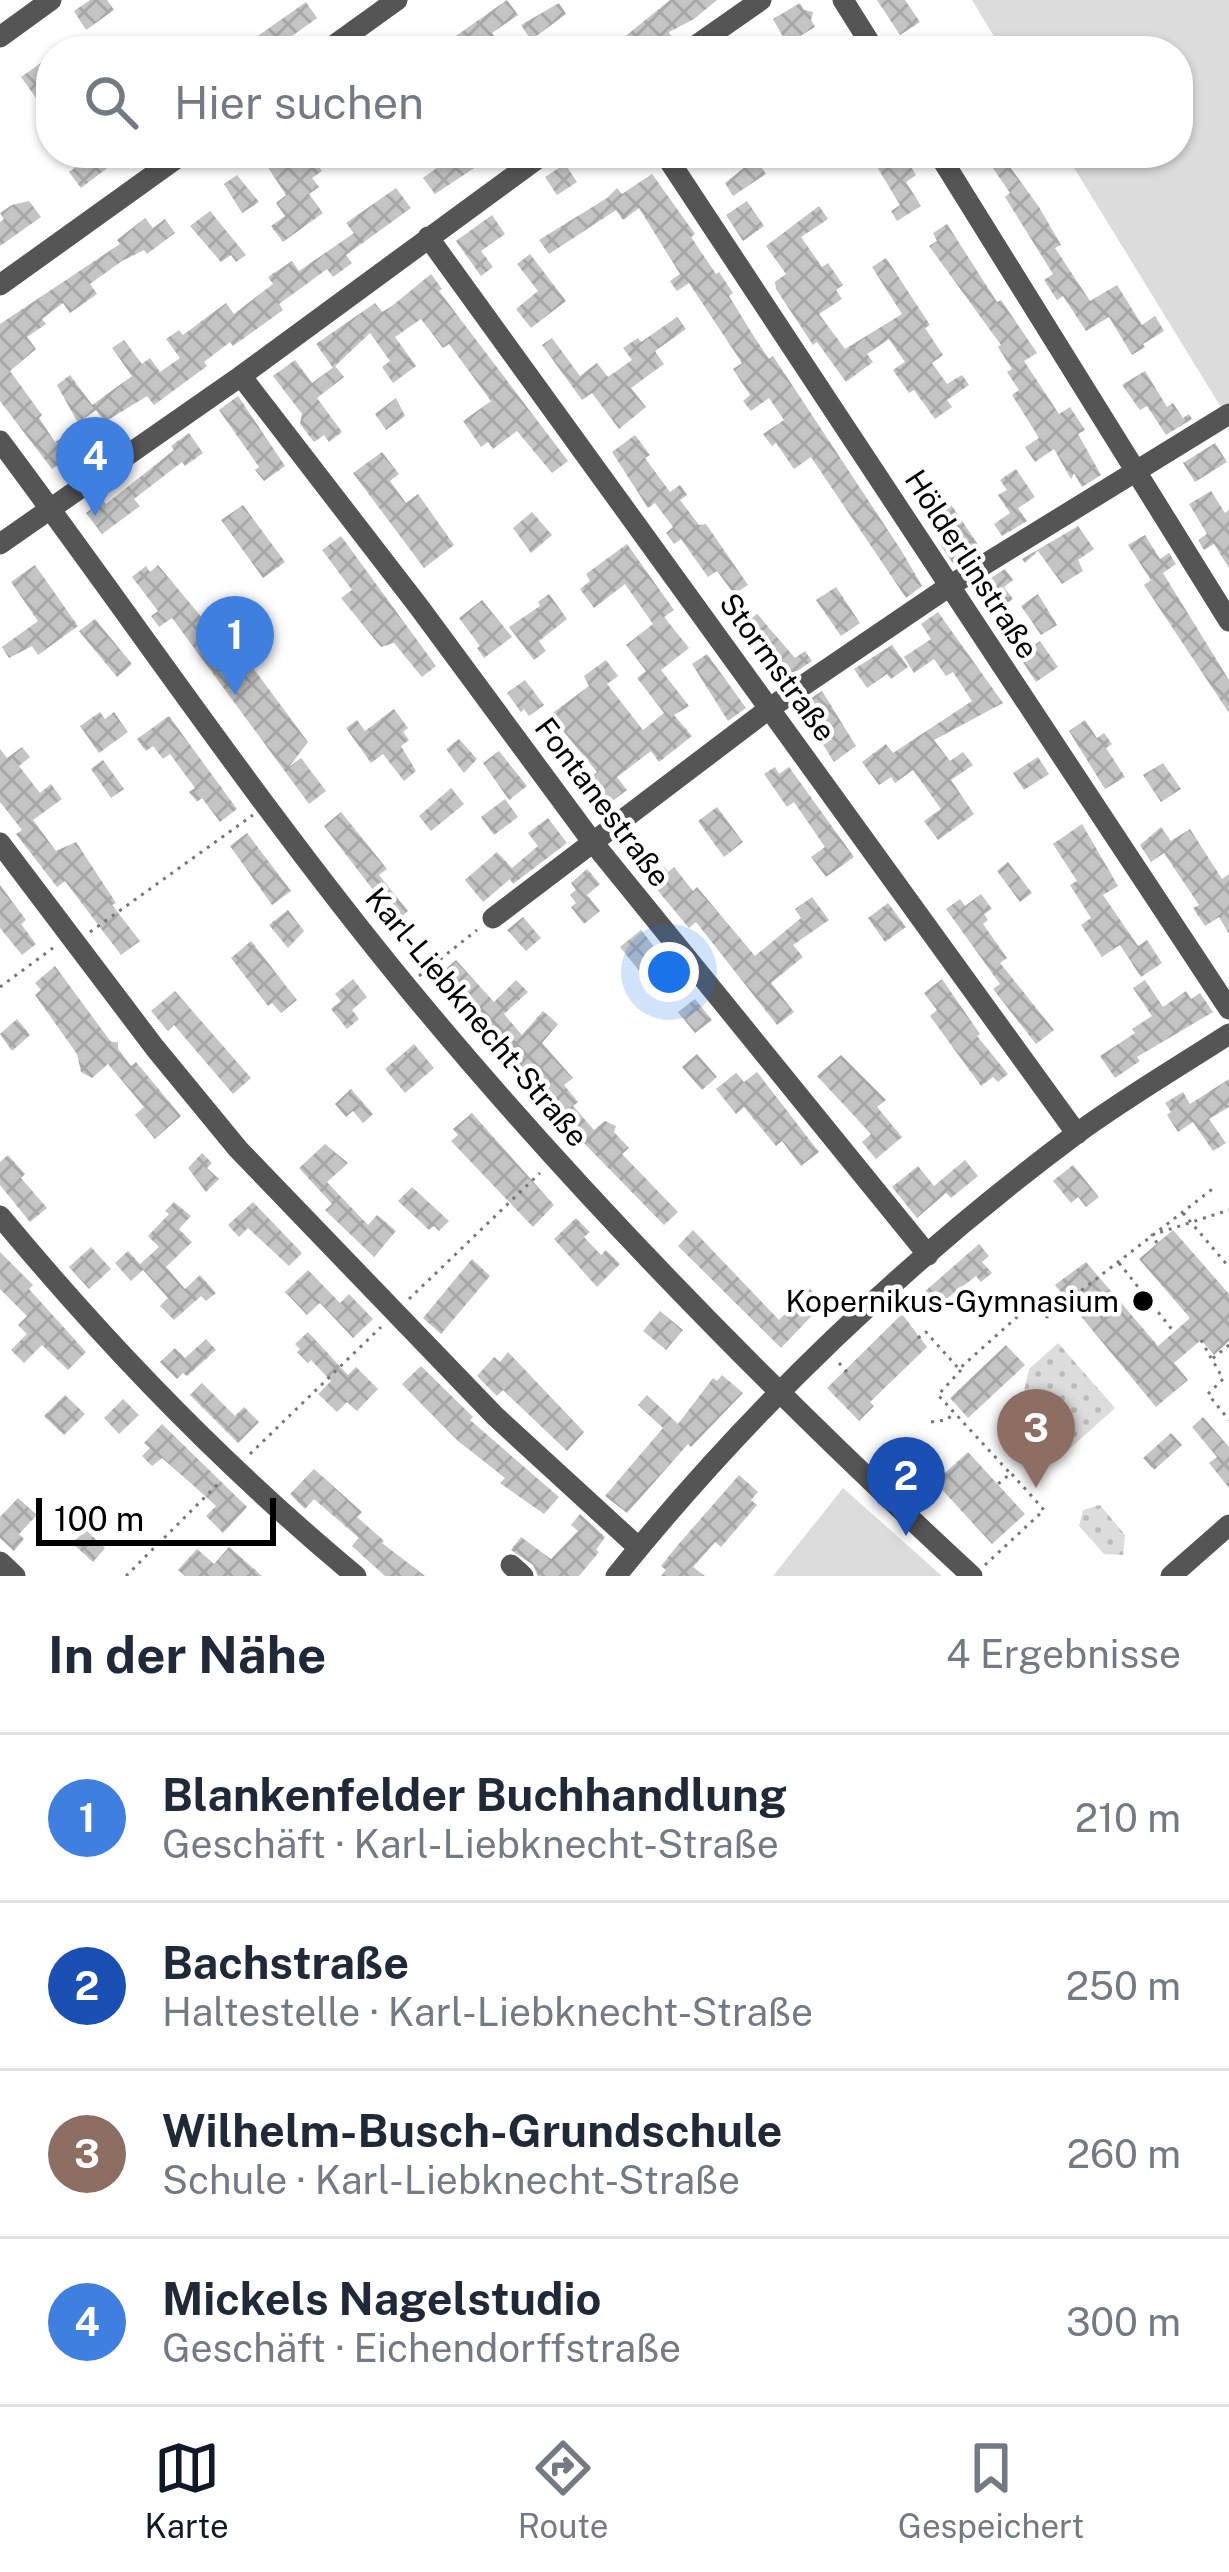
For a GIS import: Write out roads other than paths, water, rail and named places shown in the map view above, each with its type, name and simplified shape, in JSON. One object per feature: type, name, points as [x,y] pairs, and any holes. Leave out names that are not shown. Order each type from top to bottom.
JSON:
[{"type":"street","points":[[3,27],[51,0]]},
{"type":"street","points":[[347,36],[397,0]]},
{"type":"street","points":[[709,36],[761,0]]},
{"type":"street","points":[[843,0],[866,36]]},
{"type":"street","points":[[0,285],[163,168]]},
{"type":"street","points":[[0,544],[241,376],[524,168]]},
{"type":"street","name":"Hölderlinstraße","points":[[674,168],[1229,1009]]},
{"type":"street","points":[[947,168],[1229,621]]},
{"type":"street","name":"Stormstraße","points":[[428,237],[1077,1134]]},
{"type":"street","name":"Fontanestraße","points":[[241,376],[591,840],[928,1255]]},
{"type":"street","points":[[493,918],[770,708],[951,585],[1228,414]]},
{"type":"street","name":"Karl-Liebknecht-Straße","points":[[0,441],[354,920],[555,1159],[779,1392],[978,1571]]},
{"type":"street","points":[[0,843],[238,1149],[495,1416],[639,1548]]},
{"type":"street","points":[[616,1576],[779,1392],[928,1255],[1077,1134],[1229,1034]]},
{"type":"street","points":[[0,1216],[75,1304],[293,1522],[356,1576]]},
{"type":"street","points":[[1171,1576],[1229,1525]]},
{"type":"street","points":[[0,1562],[15,1576]]},
{"type":"place","name":"Mickels Nagelstudio","points":[[95,516]]},
{"type":"place","name":"Blankenfelder Buchhandlung","points":[[235,695]]},
{"type":"place","name":"Kopernikus-Gymnasium","points":[[1143,1301]]},
{"type":"place","name":"Wilhelm-Busch-Grundschule","points":[[1036,1488]]},
{"type":"place","name":"Bachstraße","points":[[906,1536]]}]
